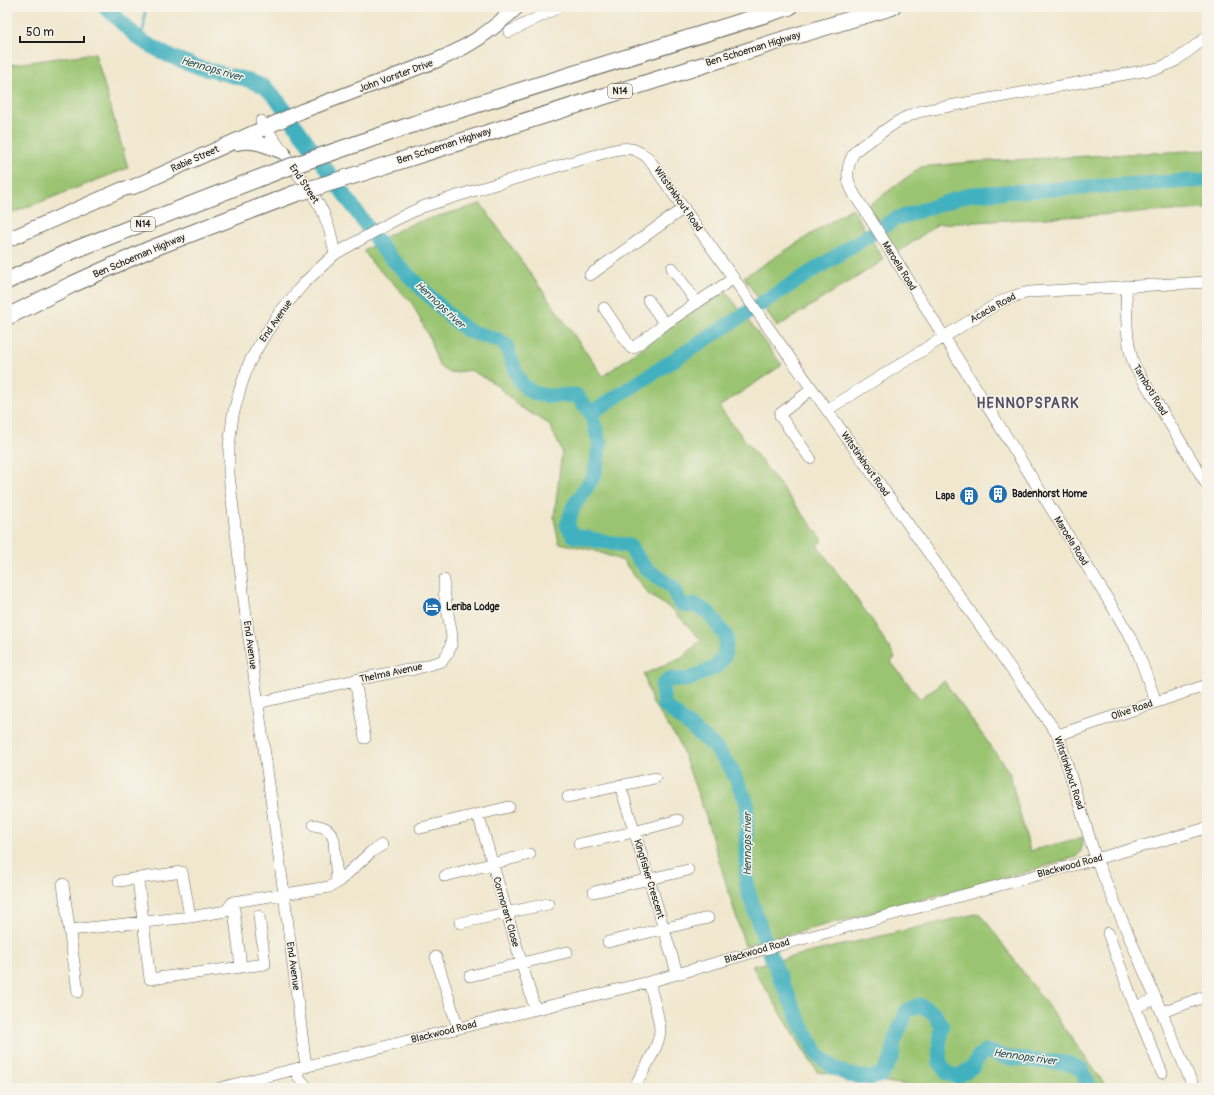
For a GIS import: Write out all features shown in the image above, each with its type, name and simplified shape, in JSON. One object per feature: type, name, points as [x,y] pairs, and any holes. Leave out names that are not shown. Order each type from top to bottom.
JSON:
[{"type":"highway","name":"N14","points":[[7,281],[64,254],[280,170],[414,124],[789,7]]},
{"type":"highway","name":"Ben Schoeman Highway","points":[[7,317],[148,250],[294,194],[782,40],[892,7]]},
{"type":"main road","name":"John Vorster Drive","points":[[269,122],[300,108],[451,51],[485,30],[512,7]]},
{"type":"main road","name":"John Vorster Drive","points":[[300,108],[435,62],[453,54],[487,33],[517,7]]},
{"type":"main road","name":"Rabie Street","points":[[7,240],[123,189],[133,187],[225,145],[269,122]]},
{"type":"main road","name":"Rabie Street","points":[[123,189],[131,183],[199,148],[269,122]]},
{"type":"main road","points":[[225,145],[241,142],[252,142],[283,152]]},
{"type":"street","points":[[509,32],[559,7]]},
{"type":"street","name":"Maroela Road","points":[[1156,702],[1136,648],[1120,620],[866,212],[848,180],[848,171],[851,160],[862,146],[903,118],[922,111],[1159,68],[1175,61],[1207,37]]},
{"type":"street","name":"End Street","points":[[269,122],[283,152],[323,212],[330,231],[335,254]]},
{"type":"street","name":"Witstinkhout Road","points":[[335,254],[408,214],[436,202],[623,148],[637,150],[648,158],[1058,735],[1096,859],[1194,1088]]},
{"type":"street","points":[[590,276],[684,208]]},
{"type":"street","name":"End Avenue","points":[[300,1068],[284,894],[245,609],[229,475],[229,446],[233,416],[240,389],[249,363],[262,338],[280,312],[305,282],[335,254]]},
{"type":"street","points":[[672,268],[697,303]]},
{"type":"street","points":[[604,308],[631,348],[633,348],[665,324],[735,280]]},
{"type":"street","name":"Acacia Road","points":[[827,410],[1000,302],[1020,293],[1207,282]]},
{"type":"street","name":"Tamboti Road","points":[[1126,286],[1127,337],[1134,365],[1207,485]]},
{"type":"street","points":[[648,300],[665,324]]},
{"type":"street","points":[[810,458],[780,414],[812,389]]},
{"type":"street","name":"Thelma Avenue","points":[[258,703],[355,680],[404,670],[411,670],[442,661],[451,645],[452,636],[444,592],[444,580]]},
{"type":"street","points":[[355,680],[365,738]]},
{"type":"street","name":"Olive Road","points":[[1058,735],[1207,685]]},
{"type":"street","points":[[568,797],[655,778]]},
{"type":"street","name":"Kingfisher Crescent","points":[[620,786],[677,973]]},
{"type":"street","points":[[421,828],[509,807]]},
{"type":"street","name":"Cormorant Close","points":[[478,814],[535,1009]]},
{"type":"street","points":[[579,844],[634,832],[678,820]]},
{"type":"street","points":[[314,825],[323,826],[329,830],[334,840],[337,883]]},
{"type":"street","name":"Blackwood Road","points":[[220,1088],[649,982],[677,973],[1207,828]]},
{"type":"street","points":[[70,930],[190,917],[226,911],[233,902],[329,887],[337,883],[370,852],[382,845]]},
{"type":"street","points":[[445,876],[530,854]]},
{"type":"street","points":[[594,892],[688,870]]},
{"type":"street","points":[[119,881],[182,872],[190,917]]},
{"type":"street","points":[[138,879],[150,979],[266,964],[259,916]]},
{"type":"street","points":[[63,884],[78,992]]},
{"type":"street","points":[[233,902],[241,967]]},
{"type":"street","points":[[460,923],[548,904]]},
{"type":"street","points":[[608,942],[708,918]]},
{"type":"street","points":[[1108,933],[1135,1007],[1162,1073]]},
{"type":"street","points":[[470,976],[567,952]]},
{"type":"street","points":[[436,957],[458,1028]]},
{"type":"street","points":[[634,1088],[659,1039],[659,1022],[649,982]]},
{"type":"street","points":[[1162,1012],[1207,996]]},
{"type":"street","points":[[1135,1007],[1156,999]]},
{"type":"street","points":[[300,1068],[299,1078],[308,1088]]},
{"type":"green space","points":[[95,53],[128,168],[7,215],[7,65]]},
{"type":"green space","points":[[1207,150],[1207,209],[938,224],[897,253],[868,206],[921,167],[972,162]]},
{"type":"green space","points":[[481,204],[603,376],[724,289],[782,365],[719,407],[823,540],[817,545],[874,623],[895,658],[891,662],[920,699],[944,681],[1009,772],[1030,851],[1083,837],[1082,848],[1076,857],[1034,870],[745,946],[705,814],[679,742],[652,702],[644,674],[682,658],[701,640],[673,610],[648,594],[623,561],[593,550],[559,543],[554,518],[562,451],[549,424],[520,407],[494,383],[470,370],[450,373],[439,366],[429,337],[412,303],[373,264],[364,251],[388,235],[414,223]]},
{"type":"green space","points":[[852,208],[884,260],[777,327],[744,277]]},
{"type":"green space","points":[[980,913],[1104,1083],[1105,1088],[908,1088],[906,1085],[817,1072],[752,966]]},
{"type":"waterway","name":"Hennops river","points":[[105,7],[139,39],[167,55],[201,68],[245,79],[265,87],[279,102],[385,252],[452,318],[468,331],[498,340],[506,345],[521,383],[530,391],[548,396],[576,395],[591,413],[600,445],[594,476],[573,507],[567,526],[574,536],[629,546],[645,568],[672,587],[677,598],[682,604],[688,606],[695,605],[708,612],[727,638],[724,657],[716,667],[687,680],[669,679],[662,686],[664,705],[713,745],[731,768],[747,803],[747,888],[779,976],[803,1028],[819,1056],[834,1068],[849,1075],[870,1078],[882,1075],[892,1058],[894,1042],[907,1010],[920,1005],[934,1013],[942,1027],[939,1048],[940,1064],[947,1073],[957,1077],[974,1066],[978,1057],[985,1051],[1009,1058],[1067,1063],[1081,1069],[1088,1084],[1086,1088]]},
{"type":"waterway","points":[[139,39],[144,27],[145,7]]},
{"type":"waterway","points":[[591,413],[895,219],[971,194],[1207,180]]},
{"type":"place","name":"Badenhorst Home","points":[[998,494]]},
{"type":"place","name":"Lapa","points":[[969,496]]},
{"type":"place","name":"Leriba Lodge","points":[[432,607]]},
{"type":"district","name":"HENNOPSPARK","points":[[1028,403]]}]
